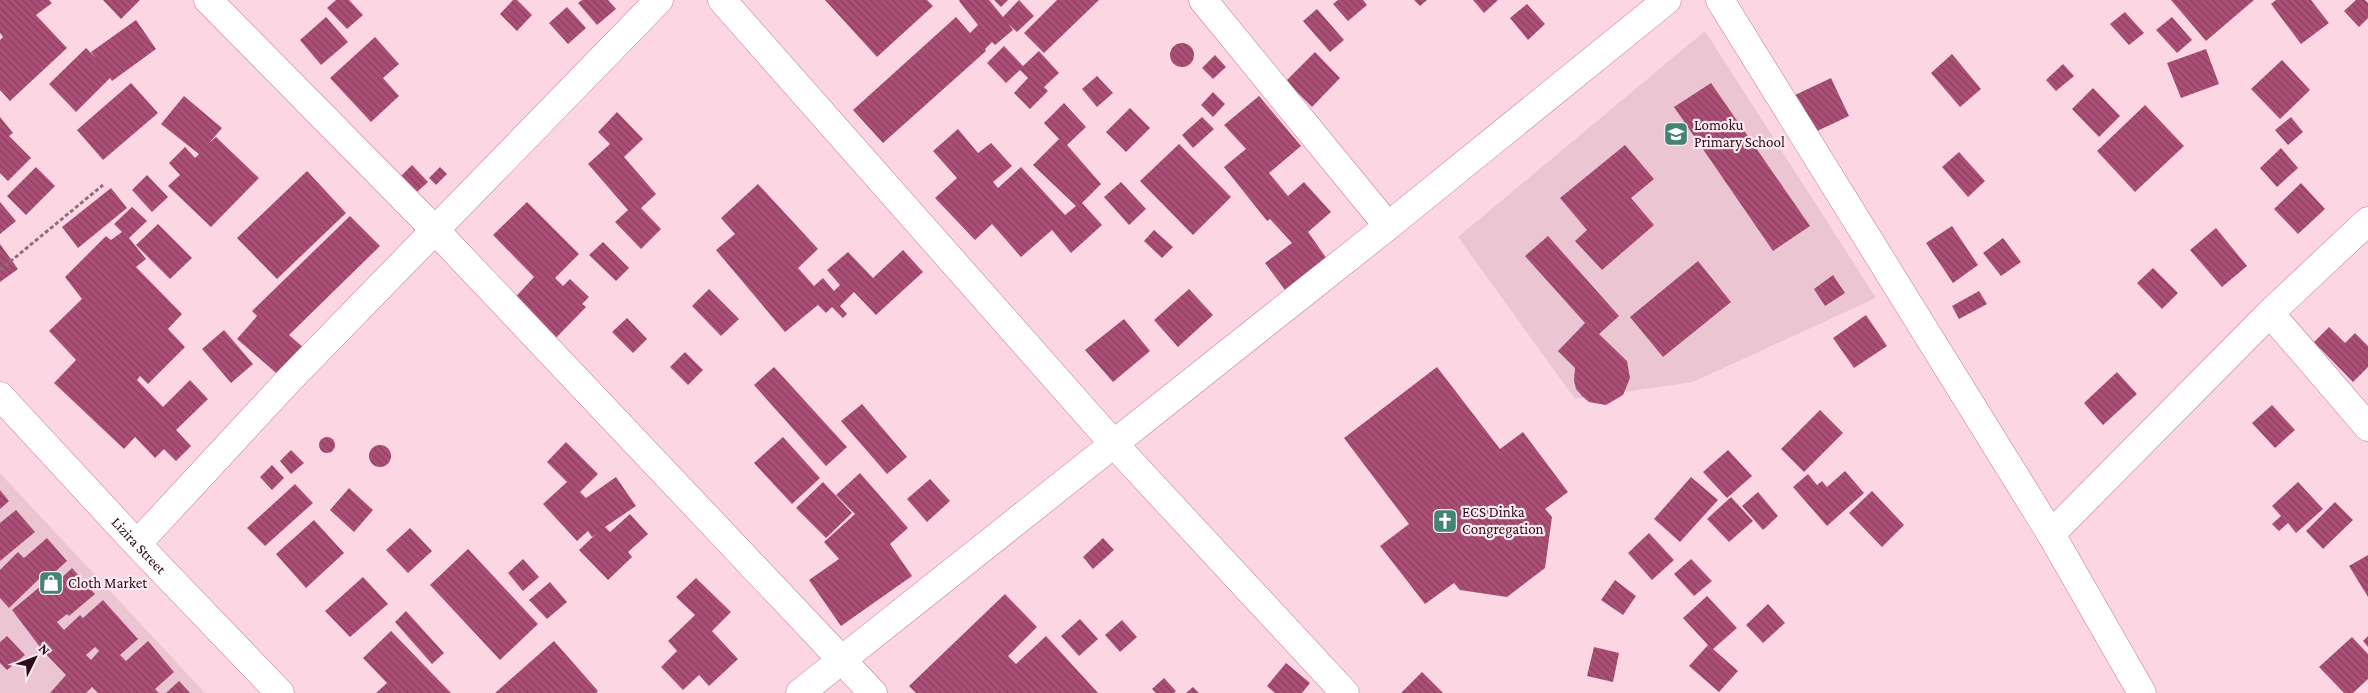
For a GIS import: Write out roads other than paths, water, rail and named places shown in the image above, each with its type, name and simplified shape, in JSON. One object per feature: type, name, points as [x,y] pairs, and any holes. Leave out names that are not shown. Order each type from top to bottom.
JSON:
[{"type":"street","points":[[208,0],[436,231],[873,693]]},
{"type":"street","points":[[137,544],[289,380],[659,0]]},
{"type":"street","points":[[722,0],[1114,443],[1345,693]]},
{"type":"street","points":[[1203,0],[1388,226]]},
{"type":"street","points":[[800,693],[1388,226],[1667,0]]},
{"type":"street","points":[[1720,0],[2051,534],[2142,693]]},
{"type":"street","points":[[2051,534],[2270,312],[2368,221]]},
{"type":"street","points":[[2270,312],[2368,427]]},
{"type":"street","name":"Lizira Street","points":[[0,396],[137,544],[280,693]]},
{"type":"place","name":"Lomoku Primary School","points":[[1676,134]]},
{"type":"place","name":"ECS Dinka Congregation","points":[[1445,521]]},
{"type":"place","name":"Cloth Market","points":[[51,583]]}]
